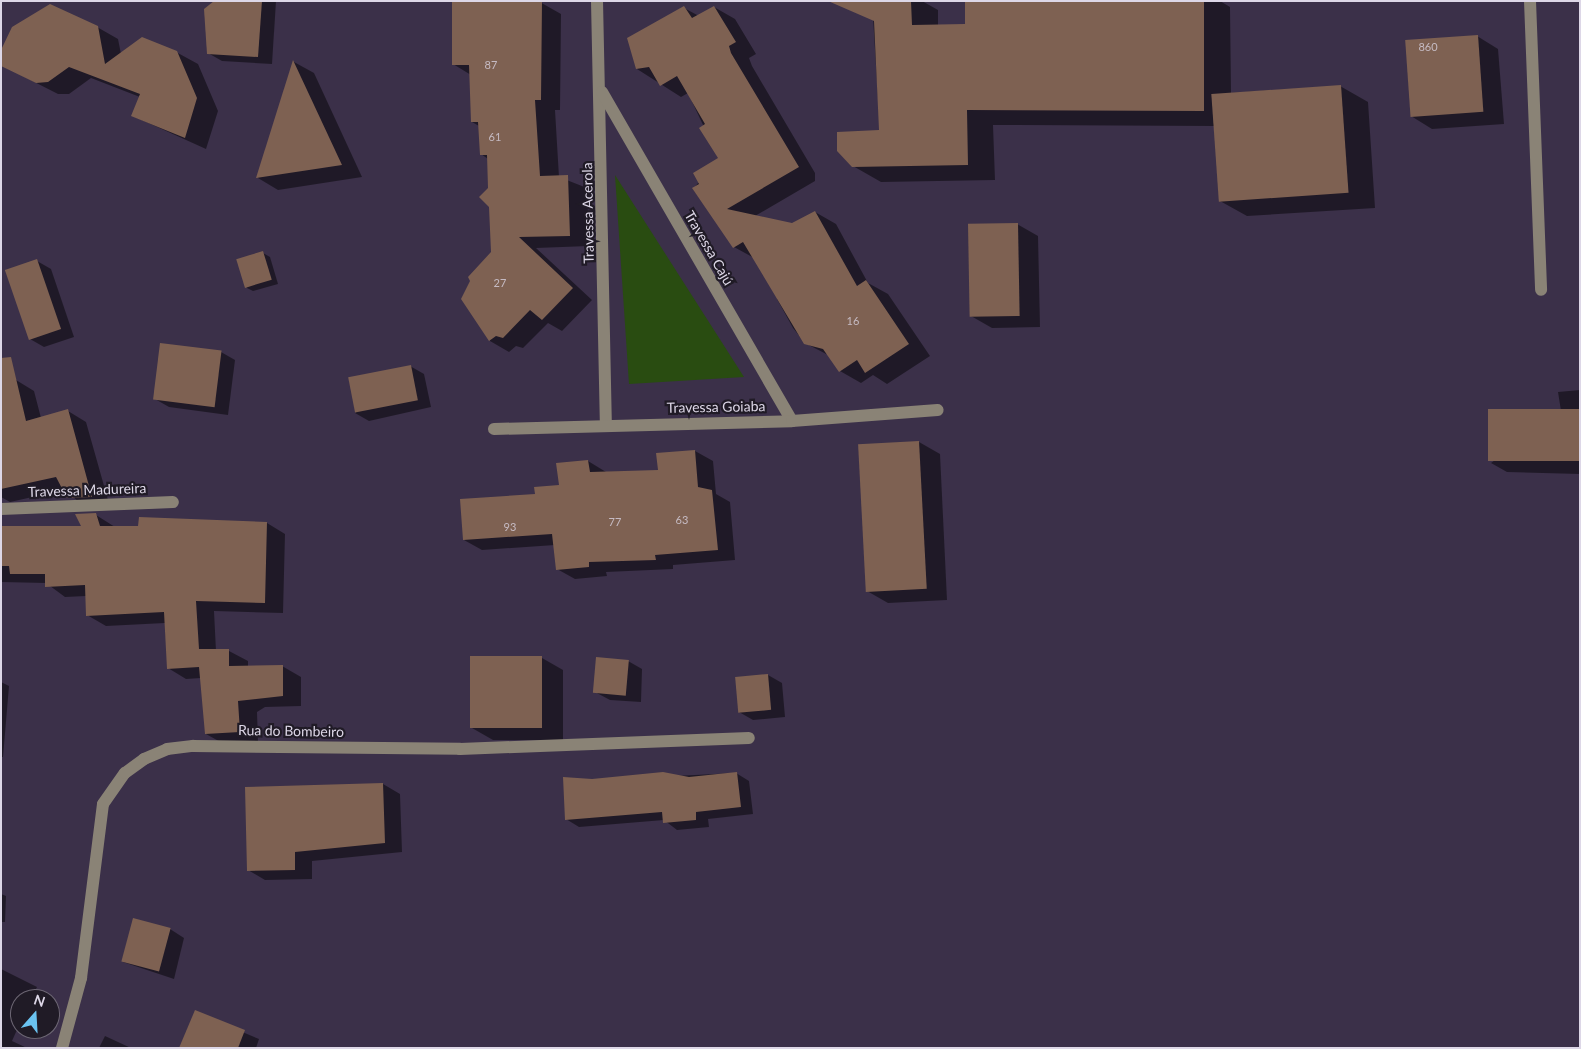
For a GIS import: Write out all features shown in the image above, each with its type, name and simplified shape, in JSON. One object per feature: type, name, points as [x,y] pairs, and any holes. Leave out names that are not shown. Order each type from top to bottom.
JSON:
[{"type":"street","name":"Travessa Acerola","points":[[597,1],[601,91],[606,424]]},
{"type":"street","points":[[1530,1],[1541,290]]},
{"type":"street","name":"Travessa Cajú","points":[[601,91],[792,421]]},
{"type":"street","name":"Travessa Goiaba","points":[[494,429],[606,424],[792,421],[938,410]]},
{"type":"street","name":"Travessa Madureira","points":[[1,509],[173,502]]},
{"type":"street","name":"Rua do Bombeiro","points":[[62,1048],[81,978],[103,804],[125,773],[144,758],[167,749],[193,746],[460,749],[749,738]]},
{"type":"green space","points":[[615,175],[744,377],[629,384]]},
{"type":"building","points":[[214,1],[262,1],[258,57],[207,54],[204,9]]},
{"type":"building","points":[[452,1],[542,2],[541,100],[535,100],[540,176],[568,175],[570,236],[519,237],[573,288],[542,320],[530,310],[503,338],[496,336],[489,341],[461,299],[470,281],[468,277],[491,252],[489,207],[479,197],[488,188],[487,155],[480,155],[478,122],[471,122],[469,65],[452,65]]},
{"type":"building","points":[[828,1],[911,1],[912,25],[965,24],[965,1],[1204,1],[1204,111],[967,110],[968,165],[852,167],[837,151],[837,132],[879,130],[874,21]]},
{"type":"building","points":[[50,4],[98,26],[105,64],[142,37],[177,51],[197,98],[185,138],[131,116],[140,94],[69,67],[48,82],[36,83],[1,66],[1,50],[12,27]]},
{"type":"building","points":[[684,6],[692,18],[714,6],[736,42],[729,46],[731,53],[799,167],[727,209],[792,223],[815,211],[857,286],[866,280],[909,344],[865,373],[857,360],[839,372],[823,349],[804,344],[743,242],[733,248],[692,188],[699,184],[693,173],[718,158],[699,128],[705,124],[677,76],[660,86],[649,67],[636,69],[627,38]]},
{"type":"building","points":[[1478,35],[1483,112],[1411,117],[1405,40]]},
{"type":"building","points":[[293,60],[342,165],[256,178]]},
{"type":"building","points":[[1341,85],[1349,193],[1219,202],[1211,94]]},
{"type":"building","points":[[1018,223],[1020,316],[970,317],[968,224]]},
{"type":"building","points":[[263,251],[272,280],[245,288],[236,259]]},
{"type":"building","points":[[37,259],[61,329],[29,340],[5,270]]},
{"type":"building","points":[[160,343],[222,351],[215,407],[153,400]]},
{"type":"building","points":[[11,357],[26,421],[68,409],[92,497],[67,498],[56,477],[1,489],[1,358]]},
{"type":"building","points":[[411,365],[418,400],[355,413],[348,377]]},
{"type":"building","points":[[1488,409],[1580,409],[1580,461],[1488,461]]},
{"type":"building","points":[[919,441],[927,589],[866,592],[858,444]]},
{"type":"building","points":[[695,450],[698,487],[712,490],[718,550],[655,555],[656,560],[589,562],[589,567],[556,570],[552,534],[463,540],[460,499],[535,494],[534,487],[559,485],[556,463],[588,460],[590,472],[658,470],[656,453]]},
{"type":"building","points":[[96,513],[100,526],[138,526],[139,517],[267,522],[265,603],[196,601],[199,649],[229,649],[229,666],[283,665],[283,696],[238,701],[240,732],[205,734],[199,667],[167,669],[164,612],[86,616],[85,585],[45,587],[45,574],[10,574],[9,566],[1,566],[1,526],[81,526],[75,514]]},
{"type":"building","points":[[470,656],[542,656],[542,728],[470,728]]},
{"type":"building","points":[[596,657],[629,660],[626,696],[593,693]]},
{"type":"building","points":[[768,674],[771,710],[738,713],[735,677]]},
{"type":"building","points":[[663,772],[689,777],[737,772],[741,807],[696,812],[696,820],[663,823],[662,812],[565,820],[563,777],[592,779]]},
{"type":"building","points":[[383,783],[385,843],[295,852],[295,870],[247,871],[245,787]]},
{"type":"building","points":[[133,918],[171,928],[159,972],[121,961]]},
{"type":"building","points":[[195,1010],[245,1030],[238,1048],[179,1048]]}]
